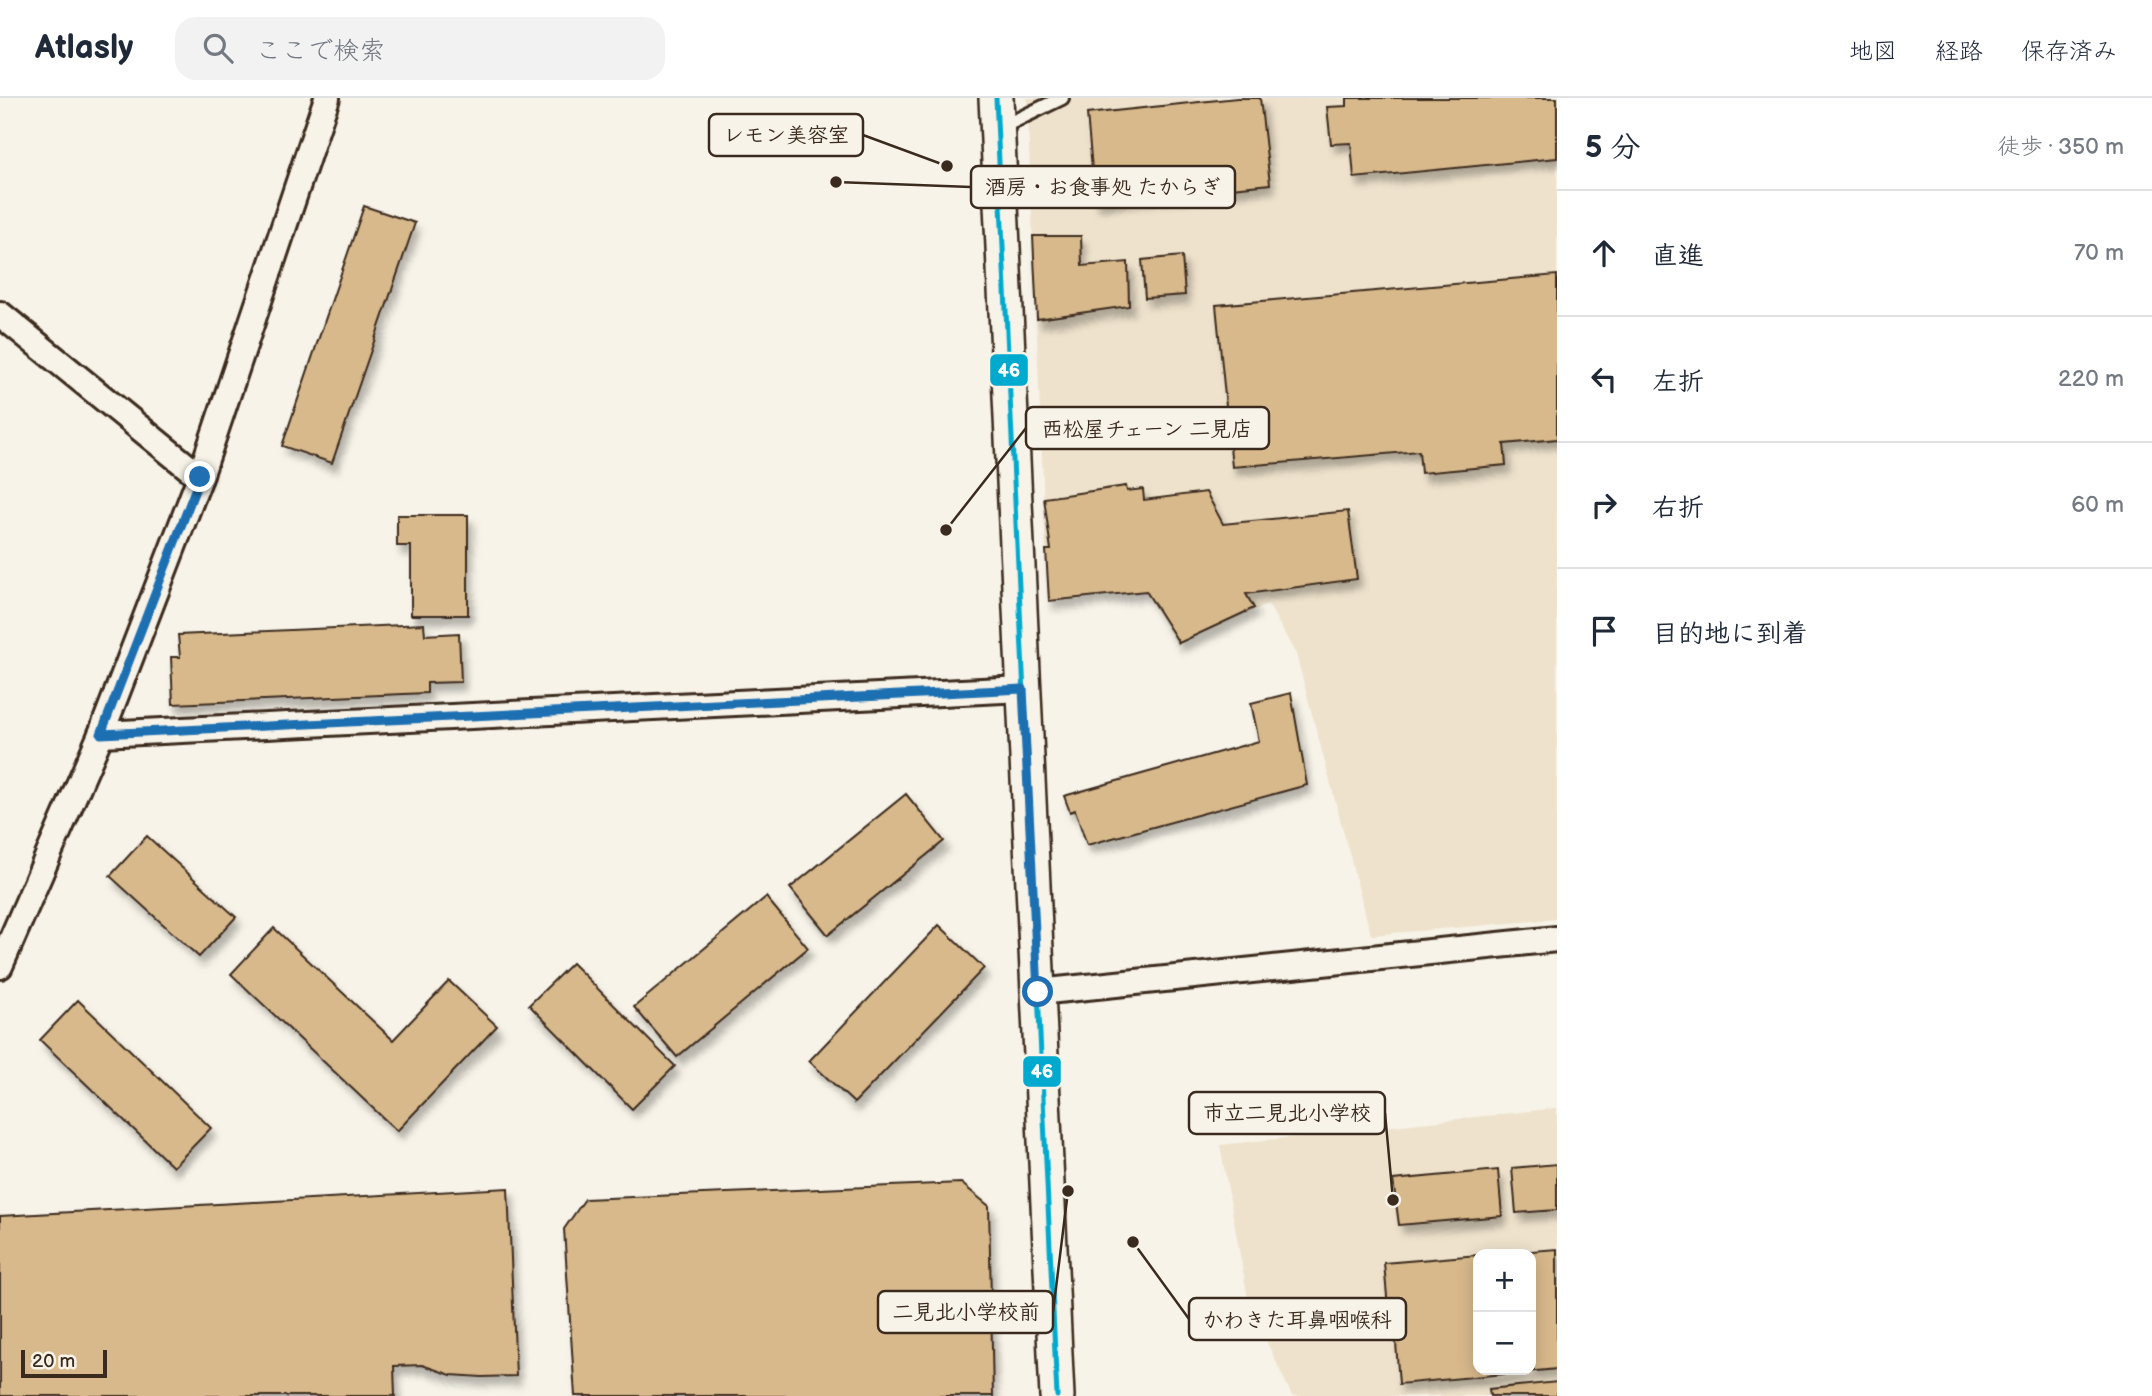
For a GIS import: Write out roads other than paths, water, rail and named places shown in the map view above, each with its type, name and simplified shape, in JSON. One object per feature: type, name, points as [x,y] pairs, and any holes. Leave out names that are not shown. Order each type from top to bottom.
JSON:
[{"type":"street","points":[[0,966],[101,734],[200,477],[327,98]]},
{"type":"street","points":[[996,114],[1057,1396]]},
{"type":"street","points":[[0,314],[200,477]]},
{"type":"street","points":[[101,734],[1023,689]]},
{"type":"street","points":[[1038,992],[1557,939]]},
{"type":"lane","points":[[996,114],[1062,98]]},
{"type":"place","name":"レモン美容室","points":[[947,166]]},
{"type":"place","name":"酒房・お食事処 たからぎ","points":[[836,182]]},
{"type":"place","name":"西松屋チェーン 二見店","points":[[946,530]]},
{"type":"place","name":"二見北小学校前","points":[[1068,1191]]},
{"type":"place","name":"市立二見北小学校","points":[[1393,1200]]},
{"type":"place","name":"かわきた耳鼻咽喉科","points":[[1133,1242]]}]
